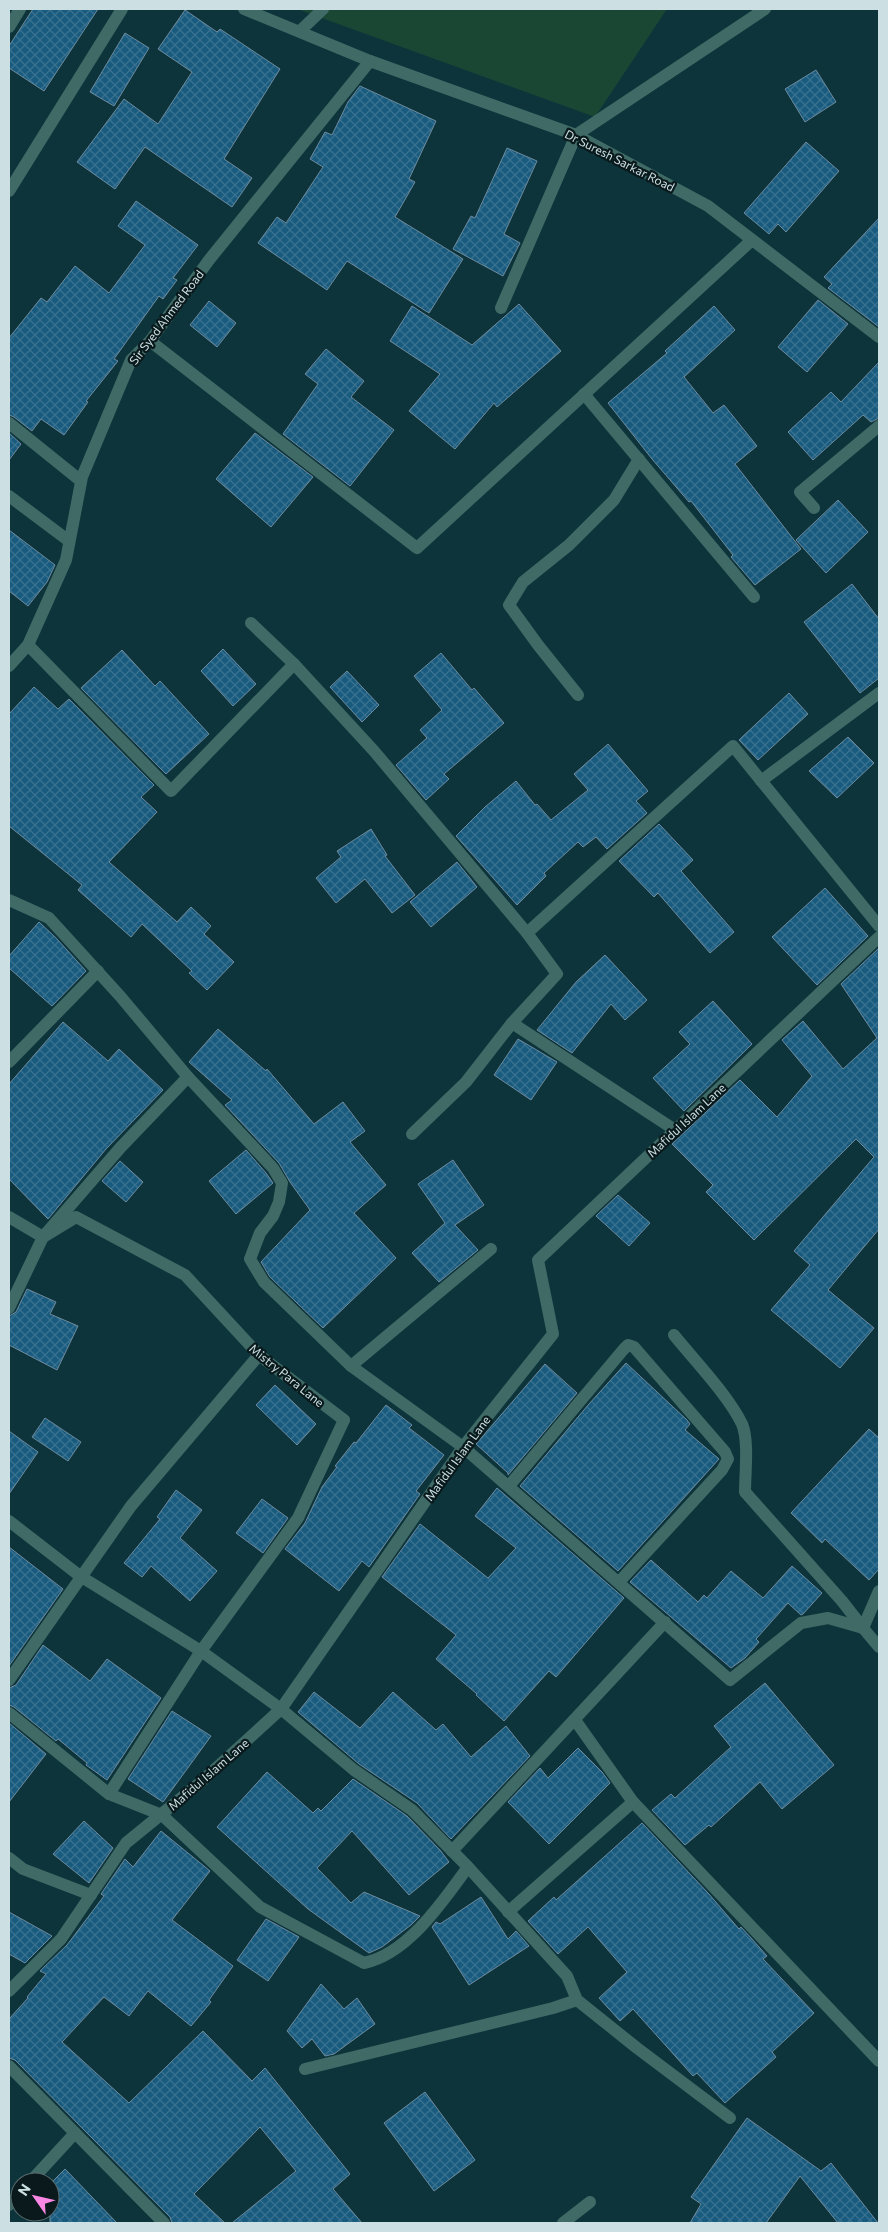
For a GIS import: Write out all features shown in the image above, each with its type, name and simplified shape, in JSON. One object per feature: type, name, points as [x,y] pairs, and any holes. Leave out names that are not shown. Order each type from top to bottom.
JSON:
[{"type":"street","points":[[9,28],[20,9]]},
{"type":"street","points":[[9,191],[122,9]]},
{"type":"street","name":"Dr Suresh Sarkar Road","points":[[244,9],[370,61],[576,135],[708,206],[879,337]]},
{"type":"street","points":[[300,31],[323,9]]},
{"type":"street","points":[[500,308],[576,135],[765,9]]},
{"type":"street","name":"Sir Syed Ahmed Road","points":[[9,666],[28,645],[66,560],[81,482],[131,360],[150,341],[209,260],[370,61]]},
{"type":"street","points":[[150,341],[417,548],[752,240]]},
{"type":"street","points":[[584,394],[754,597]]},
{"type":"street","points":[[9,423],[81,482]]},
{"type":"street","points":[[814,508],[800,492],[879,426]]},
{"type":"street","points":[[578,695],[509,605],[523,582],[570,545],[614,500],[638,459]]},
{"type":"street","points":[[9,496],[69,541]]},
{"type":"street","points":[[251,623],[294,664],[374,751],[527,933],[557,974],[512,1023],[466,1082],[412,1134]]},
{"type":"street","points":[[28,645],[171,791],[294,664]]},
{"type":"street","points":[[762,781],[879,693]]},
{"type":"street","points":[[527,933],[733,746],[879,926]]},
{"type":"street","points":[[9,900],[49,918],[98,971],[188,1077],[273,1168],[282,1183],[279,1202],[273,1216],[260,1233],[250,1259],[264,1282],[351,1366],[463,1447],[730,1680],[801,1623],[828,1618],[863,1628]]},
{"type":"street","name":"Mafidul Islam Lane","points":[[9,1991],[61,1939],[126,1843],[202,1781],[281,1709],[463,1447],[552,1334],[538,1260],[879,937]]},
{"type":"street","points":[[9,1062],[98,971]]},
{"type":"street","points":[[512,1023],[676,1130]]},
{"type":"street","points":[[9,1308],[43,1237],[121,1147],[188,1077]]},
{"type":"street","points":[[9,1217],[43,1237]]},
{"type":"street","name":"Mistry Para Lane","points":[[43,1237],[76,1217],[185,1275],[259,1355],[344,1420],[298,1518],[201,1651],[109,1794]]},
{"type":"street","points":[[351,1366],[491,1248]]},
{"type":"street","points":[[674,1336],[724,1397],[742,1425],[745,1445],[745,1492],[842,1601],[879,1646]]},
{"type":"street","points":[[509,1486],[623,1350],[628,1345],[634,1347],[725,1452],[728,1459],[722,1470],[619,1582]]},
{"type":"street","points":[[9,1680],[80,1576],[131,1506],[259,1355]]},
{"type":"street","points":[[9,1521],[80,1576],[201,1651],[281,1709],[354,1770],[412,1810],[468,1867],[567,1976],[577,2000],[730,2118]]},
{"type":"street","points":[[863,1628],[879,1591]]},
{"type":"street","points":[[452,1851],[665,1622]]},
{"type":"street","points":[[9,1713],[109,1794],[162,1815],[260,1907],[364,1963],[378,1960],[400,1945],[438,1909],[468,1867]]},
{"type":"street","points":[[575,1720],[633,1802],[879,2061]]},
{"type":"street","points":[[508,1912],[633,1802]]},
{"type":"street","points":[[9,1858],[23,1869],[91,1895]]},
{"type":"street","points":[[305,2068],[553,2008],[577,2000]]},
{"type":"street","points":[[9,2066],[164,2223]]},
{"type":"street","points":[[39,2172],[75,2133]]},
{"type":"street","points":[[563,2223],[590,2202]]},
{"type":"green space","points":[[297,9],[667,9],[595,117]]},
{"type":"building","points":[[33,9],[98,9],[44,91],[9,68],[9,46]]},
{"type":"building","points":[[185,10],[217,32],[220,29],[280,69],[224,159],[252,178],[232,207],[145,147],[115,189],[77,162],[124,99],[158,124],[192,72],[158,49]]},
{"type":"building","points":[[125,33],[149,48],[114,106],[90,92]]},
{"type":"building","points":[[816,70],[836,102],[805,122],[785,89]]},
{"type":"building","points":[[360,86],[436,121],[409,179],[415,182],[395,217],[463,259],[429,313],[347,261],[327,290],[258,243],[277,217],[286,223],[323,167],[310,159],[325,132],[332,135],[348,102]]},
{"type":"building","points":[[806,142],[839,171],[786,232],[778,224],[769,234],[744,213]]},
{"type":"building","points":[[507,148],[537,161],[504,234],[520,243],[503,276],[453,249],[471,216],[475,218]]},
{"type":"building","points":[[136,201],[198,245],[173,278],[177,280],[163,299],[159,296],[114,359],[118,361],[86,401],[88,402],[64,435],[41,419],[32,431],[9,415],[9,338],[41,298],[47,302],[75,266],[109,293],[145,245],[118,226]]},
{"type":"building","points":[[879,218],[879,327],[828,288],[832,284],[824,277]]},
{"type":"building","points":[[818,300],[848,324],[807,372],[778,347]]},
{"type":"building","points":[[209,301],[236,323],[217,347],[190,325]]},
{"type":"building","points":[[519,304],[561,351],[497,407],[494,403],[455,449],[409,411],[440,374],[390,341],[412,306],[472,345]]},
{"type":"building","points":[[714,306],[735,330],[684,377],[713,413],[724,405],[757,446],[735,464],[801,549],[755,585],[731,557],[733,555],[691,501],[689,502],[652,459],[608,403],[667,353],[665,351]]},
{"type":"building","points":[[326,349],[364,381],[351,397],[394,430],[350,486],[283,434],[318,384],[305,374]]},
{"type":"building","points":[[879,362],[879,418],[871,422],[863,415],[813,460],[788,432],[831,392],[841,402]]},
{"type":"building","points":[[9,433],[21,444],[9,460]]},
{"type":"building","points":[[255,433],[313,477],[271,527],[216,479]]},
{"type":"building","points":[[838,500],[868,532],[826,573],[796,540]]},
{"type":"building","points":[[9,530],[55,565],[47,582],[28,606],[9,591]]},
{"type":"building","points":[[852,584],[879,619],[879,678],[860,693],[804,622]]},
{"type":"building","points":[[223,649],[256,684],[233,706],[201,671]]},
{"type":"building","points":[[122,650],[155,686],[160,681],[209,734],[166,774],[81,688]]},
{"type":"building","points":[[441,653],[472,690],[474,688],[504,723],[444,774],[449,779],[426,800],[396,765],[427,738],[420,730],[442,710],[414,676]]},
{"type":"building","points":[[347,671],[379,705],[362,722],[330,687]]},
{"type":"building","points":[[34,687],[58,709],[69,699],[154,785],[141,797],[157,812],[109,862],[177,922],[191,907],[211,926],[204,934],[234,962],[207,990],[189,973],[192,971],[142,924],[131,937],[78,890],[82,885],[9,826],[9,714]]},
{"type":"building","points":[[789,693],[808,714],[758,760],[739,740]]},
{"type":"building","points":[[848,737],[874,763],[837,798],[809,771]]},
{"type":"building","points":[[608,744],[648,791],[636,801],[647,813],[607,849],[596,837],[583,847],[578,842],[544,873],[546,876],[517,905],[456,836],[485,807],[516,781],[535,805],[537,804],[551,820],[588,790],[574,774]]},
{"type":"building","points":[[659,824],[693,860],[681,871],[734,932],[710,953],[658,893],[654,897],[619,861]]},
{"type":"building","points":[[371,829],[387,855],[385,856],[415,895],[392,913],[365,879],[336,903],[316,878],[341,857],[337,851]]},
{"type":"building","points":[[457,862],[477,887],[431,927],[410,902]]},
{"type":"building","points":[[825,888],[868,936],[817,985],[772,937]]},
{"type":"building","points":[[39,922],[86,971],[52,1006],[9,968],[9,956]]},
{"type":"building","points":[[879,948],[879,1229],[828,1290],[874,1328],[840,1368],[771,1310],[810,1265],[794,1251],[874,1157],[856,1139],[754,1240],[706,1192],[713,1185],[672,1144],[740,1080],[777,1117],[812,1076],[782,1040],[803,1021],[843,1069],[877,1038],[841,984]]},
{"type":"building","points":[[605,955],[647,1000],[625,1020],[611,1004],[572,1053],[537,1030],[576,982]]},
{"type":"building","points":[[713,1001],[752,1044],[684,1111],[653,1078],[690,1044],[679,1032]]},
{"type":"building","points":[[63,1022],[108,1061],[119,1049],[163,1090],[106,1149],[48,1219],[9,1179],[9,1084]]},
{"type":"building","points":[[218,1029],[266,1071],[267,1069],[314,1124],[343,1102],[365,1131],[350,1142],[386,1185],[354,1213],[396,1258],[323,1328],[270,1277],[261,1262],[310,1210],[279,1163],[225,1105],[232,1100],[189,1062]]},
{"type":"building","points":[[518,1039],[557,1062],[531,1100],[494,1075]]},
{"type":"building","points":[[246,1150],[273,1183],[236,1214],[209,1181]]},
{"type":"building","points":[[453,1160],[484,1205],[455,1225],[478,1250],[439,1282],[412,1253],[445,1223],[418,1184]]},
{"type":"building","points":[[120,1161],[143,1182],[126,1202],[102,1181]]},
{"type":"building","points":[[618,1195],[650,1223],[629,1246],[596,1216]]},
{"type":"building","points":[[27,1289],[56,1302],[50,1314],[78,1326],[57,1370],[9,1345],[9,1316],[16,1312]]},
{"type":"building","points":[[626,1363],[687,1420],[690,1424],[685,1430],[719,1459],[618,1571],[520,1486]]},
{"type":"building","points":[[545,1364],[577,1393],[508,1475],[476,1444]]},
{"type":"building","points":[[275,1385],[316,1424],[297,1445],[256,1405]]},
{"type":"building","points":[[386,1405],[412,1425],[409,1428],[444,1455],[416,1491],[420,1494],[369,1567],[362,1561],[339,1591],[285,1549],[305,1523],[322,1487],[337,1467],[335,1466]]},
{"type":"building","points":[[45,1418],[81,1442],[68,1461],[32,1437]]},
{"type":"building","points":[[869,1429],[879,1438],[879,1569],[869,1580],[825,1539],[822,1543],[791,1513]]},
{"type":"building","points":[[9,1431],[38,1452],[9,1494]]},
{"type":"building","points":[[497,1488],[624,1598],[556,1677],[549,1671],[504,1721],[477,1694],[436,1659],[456,1635],[382,1577],[420,1524],[488,1578],[516,1548],[475,1516]]},
{"type":"building","points":[[176,1490],[202,1510],[180,1538],[217,1571],[190,1601],[151,1566],[142,1577],[124,1563],[160,1519],[157,1517]]},
{"type":"building","points":[[262,1499],[288,1518],[263,1553],[236,1533]]},
{"type":"building","points":[[9,1547],[63,1589],[9,1666]]},
{"type":"building","points":[[651,1560],[698,1602],[704,1595],[707,1598],[731,1571],[763,1598],[792,1566],[822,1593],[801,1615],[788,1603],[756,1639],[759,1642],[745,1658],[731,1668],[630,1582]]},
{"type":"building","points":[[43,1645],[90,1681],[107,1659],[161,1698],[107,1780],[86,1765],[87,1763],[58,1739],[56,1741],[9,1705],[9,1688],[16,1685]]},
{"type":"building","points":[[765,1683],[834,1765],[782,1809],[760,1782],[711,1827],[709,1825],[685,1845],[652,1810],[671,1794],[675,1798],[731,1747],[714,1726]]},
{"type":"building","points":[[314,1692],[360,1728],[393,1692],[436,1730],[443,1724],[471,1757],[506,1726],[530,1756],[451,1839],[417,1803],[359,1764],[298,1712]]},
{"type":"building","points":[[172,1711],[211,1736],[163,1802],[128,1779]]},
{"type":"building","points":[[9,1723],[46,1754],[9,1802]]},
{"type":"building","points":[[578,1748],[602,1772],[610,1783],[549,1844],[508,1802],[540,1768],[548,1778]]},
{"type":"building","points":[[267,1772],[313,1813],[318,1808],[321,1811],[353,1779],[407,1816],[440,1850],[449,1862],[409,1895],[352,1831],[317,1868],[351,1903],[364,1892],[420,1916],[411,1925],[382,1947],[369,1953],[308,1909],[217,1827]]},
{"type":"building","points":[[84,1821],[113,1848],[89,1883],[53,1854]]},
{"type":"building","points":[[642,1823],[739,1929],[741,1927],[752,1939],[767,1956],[763,1959],[814,2013],[772,2052],[776,2057],[725,2103],[697,2073],[693,2076],[633,2009],[620,2021],[599,1998],[627,1972],[588,1927],[558,1954],[528,1921],[554,1897],[556,1900]]},
{"type":"building","points":[[161,1831],[210,1871],[172,1920],[233,1966],[209,2000],[211,2002],[191,2026],[148,1991],[129,2016],[104,1997],[62,2042],[129,2103],[203,2031],[252,2081],[265,2068],[350,2174],[333,2189],[362,2223],[232,2223],[296,2171],[260,2127],[194,2194],[225,2223],[172,2223],[170,2217],[15,2060],[9,2058],[9,2019],[46,1974],[40,1971],[67,1945],[104,1896],[101,1894],[125,1859],[133,1867]]},
{"type":"building","points":[[481,1897],[508,1939],[516,1931],[529,1946],[469,1985],[432,1927],[436,1922],[440,1924]]},
{"type":"building","points":[[9,1912],[52,1936],[25,1963],[9,1954]]},
{"type":"building","points":[[266,1919],[299,1937],[268,1981],[237,1960]]},
{"type":"building","points":[[321,1984],[344,2009],[357,1998],[375,2024],[334,2054],[325,2056],[312,2039],[302,2048],[287,2031]]},
{"type":"building","points":[[425,2092],[475,2160],[434,2191],[384,2123]]},
{"type":"building","points":[[747,2118],[821,2171],[831,2163],[878,2223],[838,2223],[800,2176],[766,2223],[690,2223],[701,2204],[691,2197]]},
{"type":"building","points":[[65,2169],[117,2223],[50,2223],[60,2222],[60,2174]]}]
